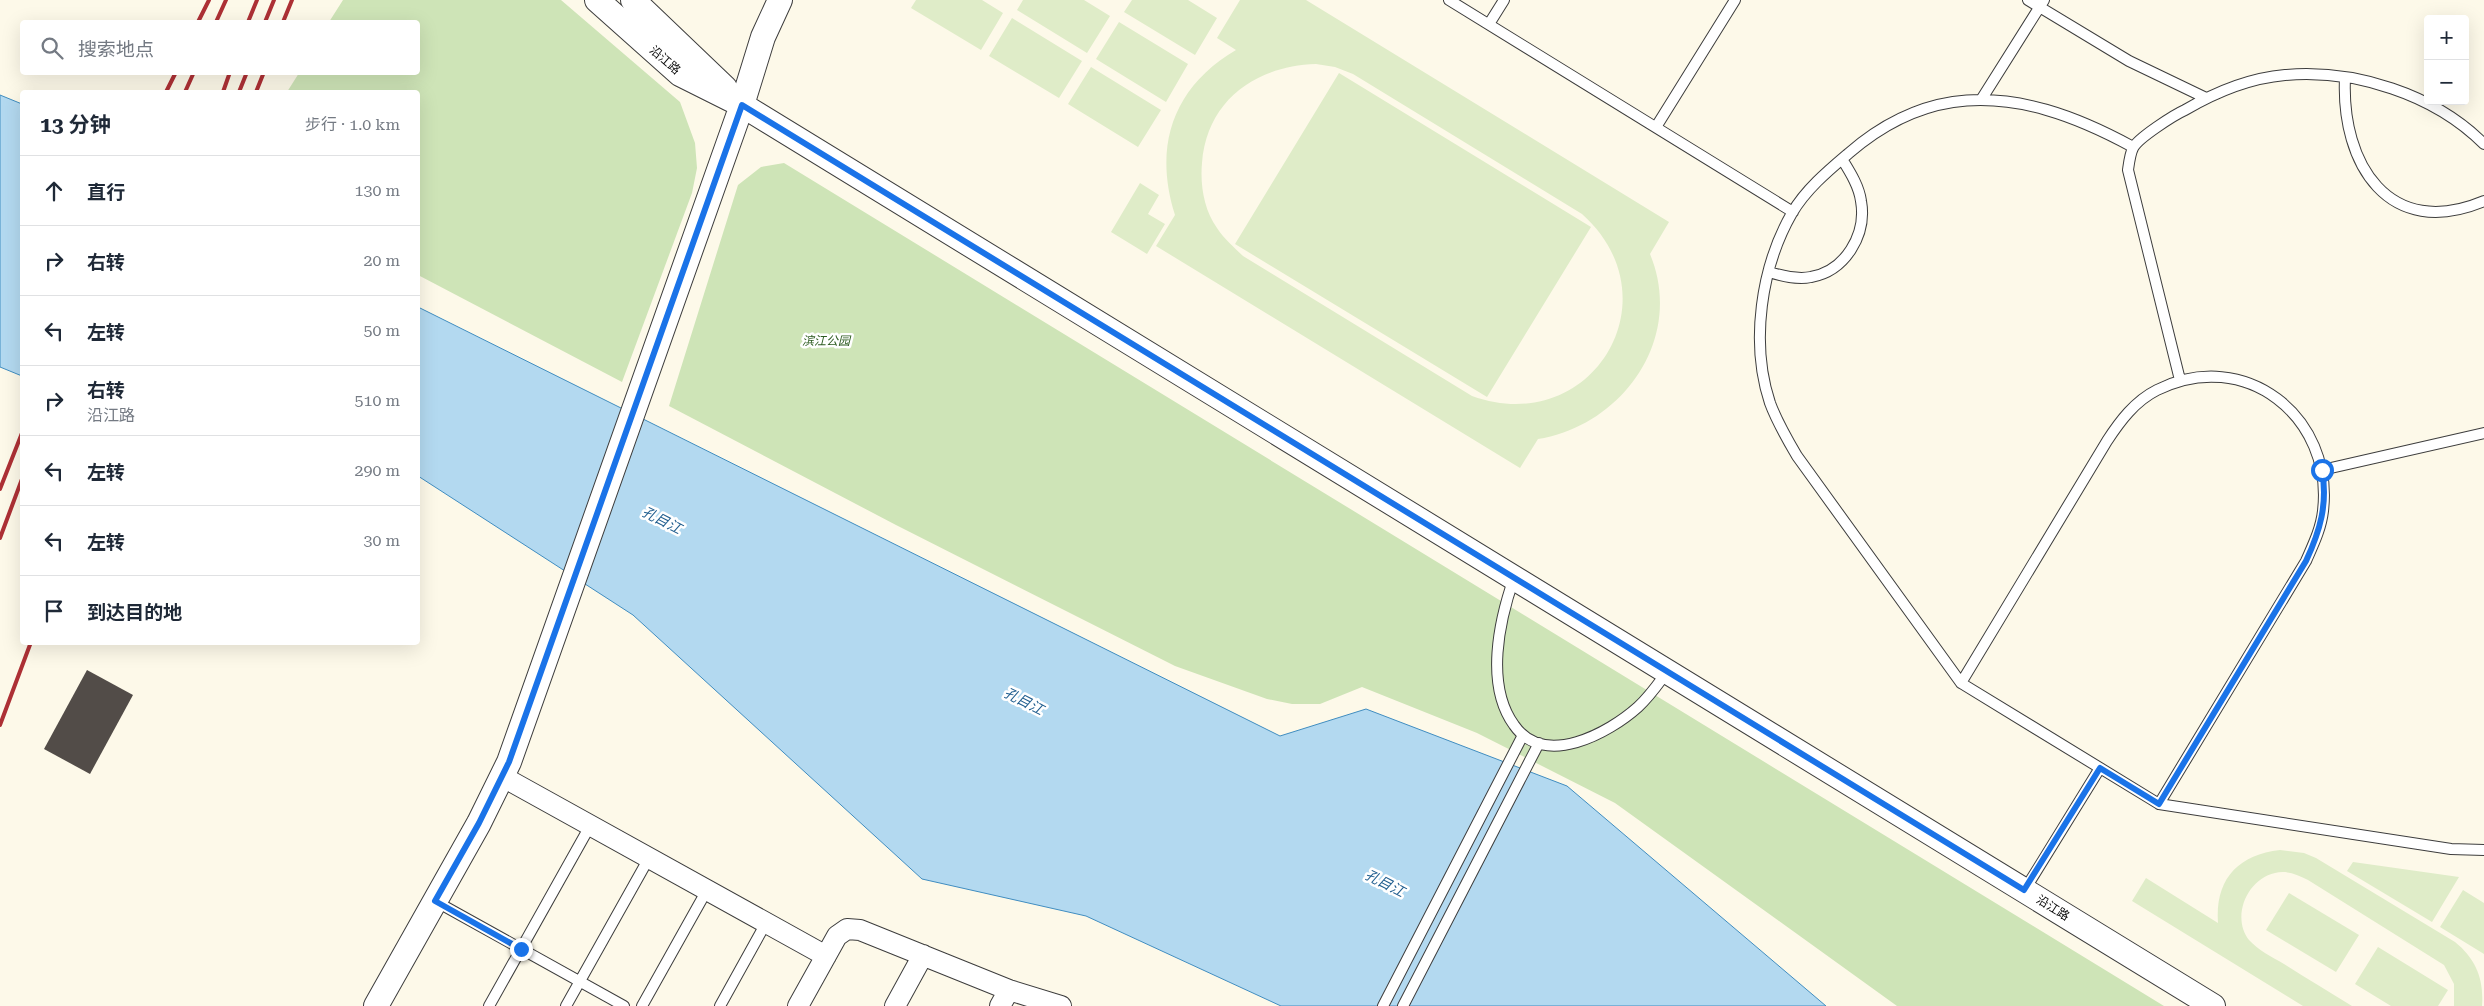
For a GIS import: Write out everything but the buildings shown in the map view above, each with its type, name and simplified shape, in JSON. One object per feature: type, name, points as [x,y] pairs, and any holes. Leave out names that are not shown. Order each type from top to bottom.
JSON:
[{"type":"street","name":"沿江路","points":[[597,0],[680,74],[742,105],[2213,1006]]},
{"type":"street","name":"沿江路","points":[[633,0],[742,105]]},
{"type":"street","points":[[376,1006],[502,777],[556,632],[653,359],[742,105],[760,45],[780,0]]},
{"type":"street","points":[[502,777],[826,956]]},
{"type":"street","points":[[798,1006],[837,936],[847,929],[860,930],[923,955],[1004,998],[1061,1006]]},
{"type":"street","points":[[895,1006],[923,955]]},
{"type":"lane","points":[[1449,0],[1793,212]]},
{"type":"lane","points":[[1489,24],[1504,0]]},
{"type":"lane","points":[[1656,127],[1735,0]]},
{"type":"lane","points":[[2028,0],[2042,3],[2129,61],[2206,98]]},
{"type":"lane","points":[[1982,100],[2042,3]]},
{"type":"lane","points":[[2180,380],[2128,170],[2133,147],[2167,119],[2206,98],[2245,84],[2284,75],[2346,78],[2366,81],[2406,93],[2443,112],[2484,144]]},
{"type":"lane","points":[[2346,78],[2345,112],[2352,146],[2368,178],[2380,190],[2409,207],[2425,211],[2458,209],[2484,201]]},
{"type":"lane","points":[[2133,147],[2091,126],[2048,110],[2002,101],[1982,100],[1952,102],[1905,116],[1882,128],[1842,159],[1808,193],[1793,212],[1779,241],[1769,272],[1761,337],[1763,371],[1770,402],[1782,431],[1803,464],[1960,683],[2159,804],[2451,849],[2484,850]]},
{"type":"lane","points":[[1769,272],[1799,278],[1823,274],[1845,258],[1853,248],[1862,224],[1861,201],[1854,180],[1842,159]]},
{"type":"lane","points":[[1960,683],[2119,422],[2136,405],[2156,390],[2180,380],[2202,376],[2225,377],[2247,383],[2268,392],[2287,405],[2302,422],[2314,442],[2325,487],[2323,513],[2317,537],[2306,561],[2159,804]]},
{"type":"lane","points":[[2322,470],[2484,434]]},
{"type":"lane","points":[[1514,578],[1501,622],[1497,664],[1505,706],[1514,725],[1523,735],[1547,746],[1567,745],[1604,731],[1638,707],[1653,692],[1667,672]]},
{"type":"lane","points":[[1383,1006],[1523,735]]},
{"type":"lane","points":[[1402,1006],[1539,743]]},
{"type":"lane","points":[[2024,890],[2100,768]]},
{"type":"lane","points":[[489,1006],[590,826]]},
{"type":"lane","points":[[566,1006],[649,858]]},
{"type":"lane","points":[[642,1006],[707,890]]},
{"type":"lane","points":[[435,901],[624,1006]]},
{"type":"lane","points":[[720,1006],[766,923]]},
{"type":"green space","points":[[343,0],[561,0],[680,102],[695,143],[697,168],[692,193],[622,382],[420,276],[420,90],[288,90],[298,75],[420,75],[420,20],[330,20]]},
{"type":"green space","points":[[916,0],[982,0],[1003,13],[981,50],[911,8]]},
{"type":"green space","points":[[1023,0],[1084,0],[1110,16],[1087,53],[1017,10]]},
{"type":"green space","points":[[1132,0],[1188,0],[1217,18],[1195,55],[1124,12]]},
{"type":"green space","points":[[1240,0],[1306,0],[1669,222],[1650,254],[1659,285],[1659,316],[1652,346],[1639,373],[1620,396],[1596,416],[1569,430],[1538,439],[1520,468],[1156,246],[1175,215],[1166,165],[1168,142],[1174,120],[1183,100],[1197,82],[1214,65],[1236,50],[1217,38]],"holes":[[[1316,64],[1335,67],[1353,74],[1582,214],[1609,248],[1622,284],[1620,320],[1607,353],[1584,380],[1553,398],[1515,404],[1472,396],[1243,256],[1223,236],[1209,213],[1202,188],[1202,163],[1206,141],[1213,121],[1224,105],[1238,91],[1274,71],[1294,66]]]},
{"type":"green space","points":[[1012,18],[1082,61],[1059,98],[989,56]]},
{"type":"green space","points":[[1119,22],[1188,64],[1166,102],[1096,59]]},
{"type":"green space","points":[[1091,67],[1161,110],[1138,147],[1068,104]]},
{"type":"green space","points":[[1339,73],[1591,227],[1487,397],[1235,244]]},
{"type":"green space","name":"滨江公园","points":[[784,163],[2164,1006],[1897,1006],[1615,803],[1477,733],[1362,687],[1320,704],[1292,704],[1267,699],[1175,666],[896,525],[669,406],[738,185],[761,167]]},
{"type":"green space","points":[[1140,183],[1159,195],[1148,214],[1165,224],[1147,254],[1111,232]]},
{"type":"green space","points":[[2280,850],[2304,853],[2316,858],[2455,942],[2468,955],[2477,970],[2482,987],[2482,1006],[2454,1006],[2454,984],[2444,965],[2300,876],[2279,872],[2265,877],[2257,883],[2245,900],[2242,910],[2244,931],[2249,940],[2261,950],[2352,1006],[2303,1006],[2132,901],[2146,878],[2218,923],[2220,894],[2232,872],[2252,857]]},
{"type":"green space","points":[[2353,862],[2459,877],[2432,922],[2347,871]]},
{"type":"green space","points":[[2463,890],[2484,903],[2484,954],[2440,927]]},
{"type":"green space","points":[[2289,893],[2359,935],[2336,972],[2266,930]]},
{"type":"green space","points":[[2378,947],[2448,990],[2438,1006],[2391,1006],[2355,984]]},
{"type":"water","points":[[0,95],[20,103],[20,375],[0,367]]},
{"type":"water","name":"孔目江","points":[[420,308],[1280,736],[1366,709],[1567,786],[1826,1006],[1281,1006],[1086,916],[922,879],[633,615],[420,477]]},
{"type":"railway","points":[[199,20],[209,0]]},
{"type":"railway","points":[[217,20],[226,0]]},
{"type":"railway","points":[[249,20],[257,0]]},
{"type":"railway","points":[[266,20],[274,0]]},
{"type":"railway","points":[[284,20],[292,0]]},
{"type":"railway","points":[[167,90],[174,75]]},
{"type":"railway","points":[[186,90],[193,75]]},
{"type":"railway","points":[[224,90],[229,75]]},
{"type":"railway","points":[[240,90],[246,75]]},
{"type":"railway","points":[[257,90],[263,75]]},
{"type":"railway","points":[[0,489],[20,438]]},
{"type":"railway","points":[[0,538],[20,484]]},
{"type":"railway","points":[[0,725],[30,645]]},
{"type":"route","points":[[521,949],[435,901],[495,793],[509,762],[742,105],[2024,890],[2100,768],[2159,804],[2306,561],[2317,537],[2323,513],[2325,487],[2322,470]]}]
